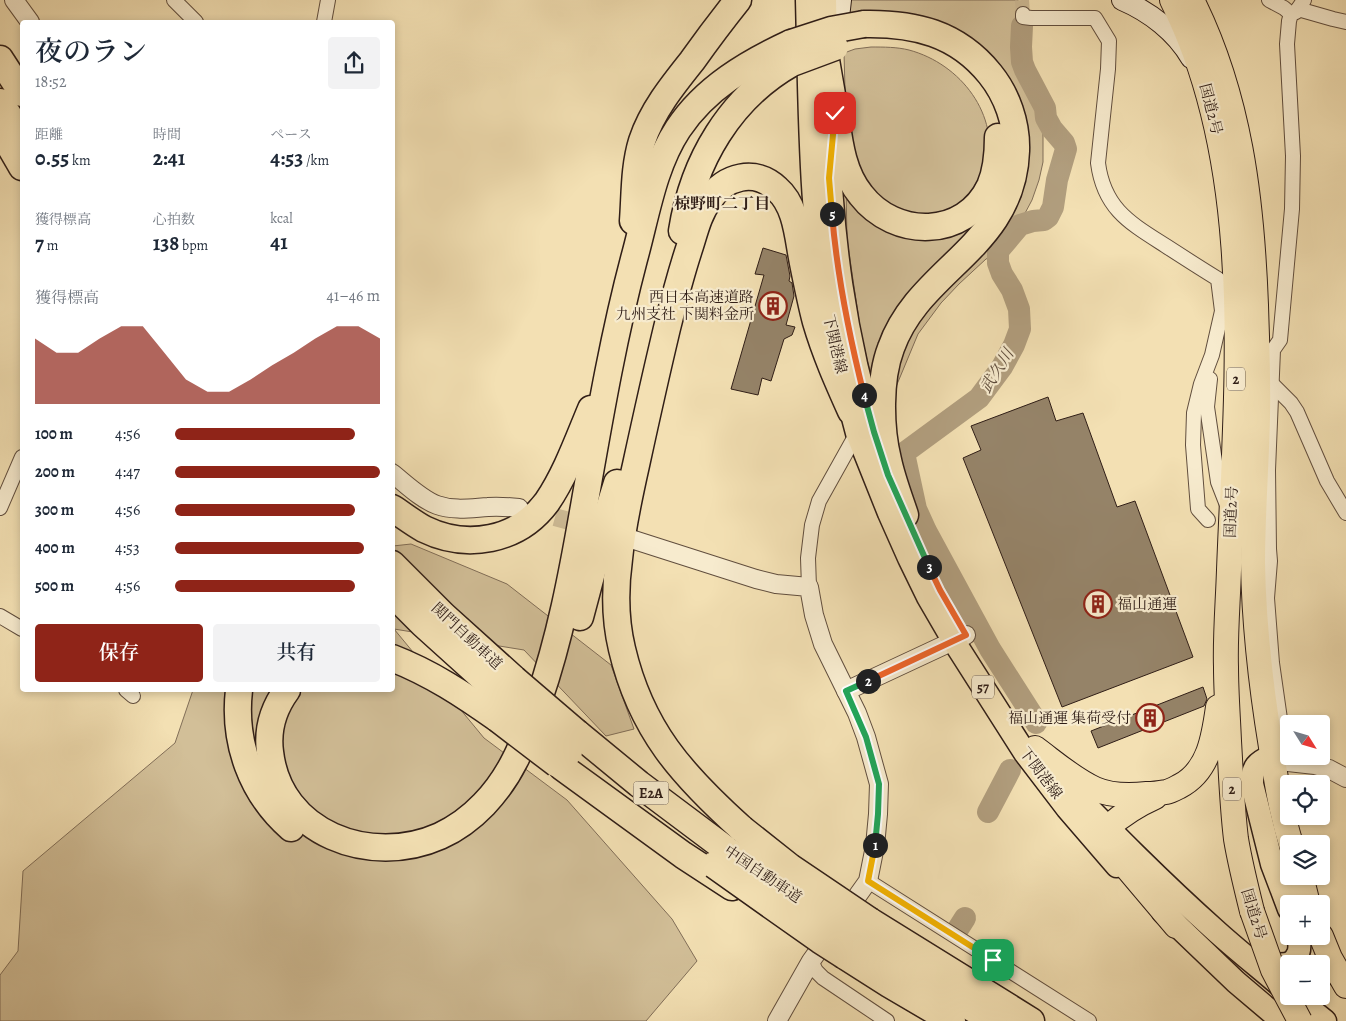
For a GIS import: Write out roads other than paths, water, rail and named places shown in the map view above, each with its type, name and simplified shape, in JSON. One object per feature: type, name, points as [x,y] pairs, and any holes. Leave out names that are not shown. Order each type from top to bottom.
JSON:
[{"type":"highway","points":[[630,274],[636,177],[642,142],[652,117],[664,97],[738,0]]},
{"type":"highway","name":"国道2号","points":[[1172,0],[1190,39],[1208,94],[1216,124],[1231,215],[1237,319],[1226,666],[1232,797],[1236,839],[1244,881],[1252,911],[1273,970],[1280,979]]},
{"type":"highway","name":"国道2号","points":[[1192,0],[1214,50],[1230,100],[1244,166],[1252,229],[1258,404],[1254,563],[1255,598],[1260,677],[1280,759]]},
{"type":"highway","points":[[864,33],[899,25],[916,28],[934,33],[968,52],[982,64],[1004,96],[1012,120],[1016,144],[1013,178],[1000,211],[978,241],[913,309],[896,334],[890,348],[884,379],[884,432],[888,460],[905,515]]},
{"type":"highway","points":[[677,286],[684,217],[689,197],[712,142],[750,94],[778,71],[792,53],[831,30],[864,33],[884,40],[921,45],[937,51],[967,73],[979,86],[988,103],[998,136],[998,155],[995,173],[990,186],[981,199],[963,217],[952,222],[929,227],[902,224],[890,220],[868,204],[859,194],[851,179],[839,140],[826,60]]},
{"type":"highway","points":[[0,45],[20,71]]},
{"type":"highway","points":[[286,692],[274,710],[270,726],[269,743],[275,777],[292,807],[320,830],[336,838],[370,847],[392,848],[408,846],[424,842],[458,826],[474,814],[490,798],[504,780],[515,759],[532,719],[556,644],[573,572],[608,370],[630,274],[655,179],[677,130],[702,100],[729,77],[766,55],[792,53]]},
{"type":"highway","points":[[0,59],[20,90]]},
{"type":"highway","points":[[0,102],[20,133]]},
{"type":"highway","points":[[0,129],[20,164]]},
{"type":"highway","points":[[854,422],[834,374],[819,330],[810,298],[797,232],[785,197],[778,189],[760,178],[751,176],[732,179],[715,191],[700,216],[677,286],[655,374],[623,526],[618,559],[617,619],[621,646],[628,672],[637,697],[660,740],[696,785],[742,829],[790,867],[858,938],[1031,1021]]},
{"type":"highway","points":[[395,510],[424,529],[440,536],[457,540],[485,540],[500,536],[525,524],[536,515],[555,490],[608,370]]},
{"type":"highway","points":[[239,692],[239,733],[242,750],[255,785],[276,814],[289,827],[319,848],[353,861],[370,864],[388,864],[425,859],[443,853],[461,844],[476,833],[506,806],[519,787],[546,727],[573,646],[610,503],[655,374]]},
{"type":"highway","name":"関門自動車道","points":[[395,567],[444,616],[505,699]]},
{"type":"highway","name":"関門自動車道","points":[[395,596],[505,699],[541,715]]},
{"type":"highway","points":[[395,659],[414,666],[465,695],[505,699],[569,751],[683,855],[815,951]]},
{"type":"highway","points":[[1176,926],[1116,855],[1108,840],[1108,827],[1139,804],[1186,783],[1197,772],[1205,761],[1214,734],[1219,697],[1226,666]]},
{"type":"highway","name":"中国自動車道","points":[[541,715],[569,751],[639,784],[720,857],[815,951],[858,938]]},
{"type":"highway","points":[[1034,748],[1068,773],[1103,792],[1133,796],[1168,792]]},
{"type":"highway","name":"中国自動車道","points":[[720,857],[994,1021]]},
{"type":"highway","name":"中国自動車道","points":[[858,938],[889,984],[952,1021]]},
{"type":"highway","points":[[1325,945],[1346,986]]},
{"type":"main road","name":"下関港線","points":[[807,0],[811,176],[826,310],[854,422],[889,513],[909,558],[928,597],[1052,771],[1131,851],[1194,911],[1280,987]]},
{"type":"main road","name":"下関港線","points":[[826,0],[829,178],[838,269],[852,347],[874,432],[888,475],[940,590],[959,638],[1025,753],[1067,808],[1118,868],[1176,926],[1236,982],[1282,1021]]},
{"type":"main road","points":[[829,178],[835,113],[836,36],[841,0]]},
{"type":"main road","points":[[1122,0],[1155,18],[1179,41],[1197,68],[1208,94]]},
{"type":"main road","points":[[1280,759],[1262,760],[1255,766],[1252,784],[1272,864],[1284,895]]},
{"type":"main road","points":[[1251,960],[1272,965],[1280,965]]},
{"type":"main road","name":"下関港線","points":[[1300,1005],[1324,1021]]},
{"type":"street","points":[[14,0],[29,20]]},
{"type":"street","points":[[174,0],[194,20]]},
{"type":"street","points":[[324,20],[328,0]]},
{"type":"street","points":[[1269,0],[1284,8],[1298,8],[1346,22]]},
{"type":"street","points":[[1280,759],[1267,598],[1270,561],[1266,522],[1273,350],[1280,340],[1282,330],[1292,209],[1293,156],[1287,44],[1288,30],[1298,8]]},
{"type":"street","points":[[1023,14],[1023,16],[1031,18],[1095,18],[1109,41],[1108,69],[1098,163],[1104,189],[1125,219],[1218,279],[1222,312],[1212,355],[1207,406],[1218,482],[1231,514]]},
{"type":"street","points":[[1208,520],[1198,509],[1193,445],[1194,413],[1201,384],[1212,355]]},
{"type":"street","points":[[1272,384],[1291,403],[1297,412],[1327,481],[1346,513]]},
{"type":"street","points":[[777,1021],[815,951],[868,881],[875,846],[879,784],[866,737],[823,644],[814,615],[809,587],[808,558],[812,525],[819,501],[854,422]]},
{"type":"street","points":[[0,508],[20,463]]},
{"type":"street","points":[[395,475],[421,495],[437,504],[469,509],[495,506],[519,508]]},
{"type":"street","points":[[632,539],[776,584],[809,587]]},
{"type":"street","points":[[0,616],[20,628]]},
{"type":"street","points":[[846,691],[959,638]]},
{"type":"street","points":[[1315,765],[1330,769],[1346,778]]},
{"type":"street","points":[[868,881],[1090,1021]]},
{"type":"street","points":[[815,951],[816,971],[823,978],[887,1021]]},
{"type":"waterway","name":"武久川","points":[[1022,26],[1022,62],[1045,108],[1046,118],[1052,129],[1064,143],[1066,149],[1057,180],[1053,207],[1048,217],[1044,220],[1020,225],[998,251],[998,263],[1002,274],[1012,290],[1019,309],[1020,329],[1002,367],[979,398],[904,453],[916,509],[926,531],[990,649],[1036,723]]},
{"type":"waterway","name":"武久川","points":[[988,812],[1010,770]]},
{"type":"waterway","name":"武久川","points":[[958,929],[965,918]]},
{"type":"tunnel","points":[[1022,0],[1023,14]]},
{"type":"tunnel","points":[[529,510],[591,527]]},
{"type":"place","name":"西日本高速道路 九州支社 下関料金所","points":[[773,306]]},
{"type":"place","name":"福山通運","points":[[1098,604]]},
{"type":"place","name":"福山通運 集荷受付","points":[[1150,718]]},
{"type":"district","name":"椋野町二丁目","points":[[722,204]]}]
